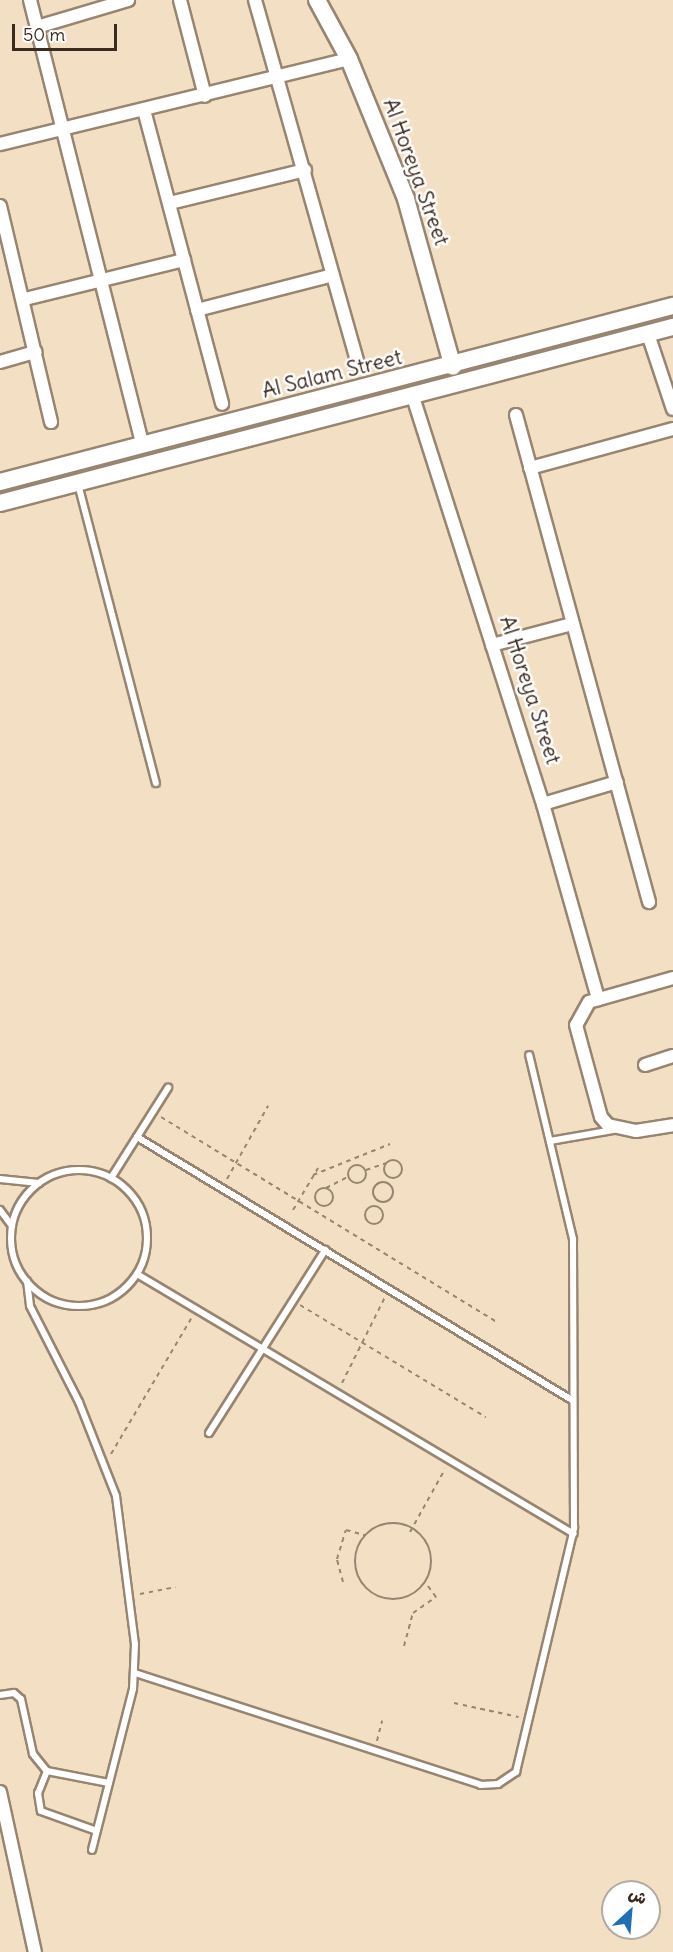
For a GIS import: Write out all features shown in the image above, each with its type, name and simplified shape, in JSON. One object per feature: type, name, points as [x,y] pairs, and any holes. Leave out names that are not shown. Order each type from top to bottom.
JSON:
[{"type":"street","points":[[30,0],[103,280],[143,446]]},
{"type":"street","points":[[37,27],[128,0]]},
{"type":"street","points":[[180,0],[205,96]]},
{"type":"street","points":[[255,0],[305,170],[358,364]]},
{"type":"street","name":"Al Horeya Street","points":[[317,0],[349,58],[406,199],[453,367]]},
{"type":"street","points":[[0,144],[277,80],[349,58]]},
{"type":"street","points":[[144,110],[222,404]]},
{"type":"street","points":[[170,203],[305,170]]},
{"type":"street","points":[[0,206],[4,239],[25,299],[51,422]]},
{"type":"street","points":[[25,299],[184,260]]},
{"type":"street","points":[[197,310],[333,275]]},
{"type":"street","name":"Al Salam Street","points":[[0,482],[453,367],[673,306]]},
{"type":"street","name":"Al Salam Street","points":[[0,503],[413,397],[673,327]]},
{"type":"street","points":[[648,334],[673,409]]},
{"type":"street","points":[[0,362],[36,352]]},
{"type":"street","name":"Al Horeya Street","points":[[413,397],[543,804],[598,999]]},
{"type":"street","points":[[516,415],[649,902]]},
{"type":"street","points":[[530,468],[673,429]]},
{"type":"street","points":[[492,645],[572,624]]},
{"type":"street","points":[[543,804],[617,782]]},
{"type":"street","points":[[673,978],[598,999],[582,1008],[576,1025],[601,1117],[616,1129],[673,1125]]},
{"type":"street","points":[[645,1065],[673,1056]]},
{"type":"street","points":[[0,1792],[5,1841],[35,1952]]},
{"type":"lane","points":[[78,483],[156,783]]},
{"type":"lane","points":[[135,1673],[481,1785],[498,1784],[520,1766],[574,1534],[573,1239],[529,1055]]},
{"type":"lane","points":[[111,1178],[168,1088]]},
{"type":"lane","points":[[550,1141],[616,1129]]},
{"type":"lane","points":[[137,1137],[572,1400]]},
{"type":"lane","points":[[0,1179],[40,1182],[75,1170],[111,1178],[138,1203],[146,1227],[146,1251],[137,1274],[108,1299],[84,1305],[47,1298],[27,1281]]},
{"type":"lane","points":[[40,1182],[21,1202],[12,1226],[12,1250],[27,1281],[30,1306],[105,1465],[116,1496],[129,1596],[135,1673],[92,1850]]},
{"type":"lane","points":[[0,1210],[12,1226]]},
{"type":"lane","points":[[209,1434],[325,1251]]},
{"type":"lane","points":[[137,1274],[574,1534]]},
{"type":"lane","points":[[0,1695],[14,1693],[21,1699],[33,1754],[47,1771],[109,1783]]},
{"type":"lane","points":[[47,1771],[38,1793],[41,1811],[97,1831]]},
{"type":"path","points":[[222,1188],[268,1106]]},
{"type":"path","points":[[153,1112],[499,1323]]},
{"type":"path","points":[[313,1176],[390,1144]]},
{"type":"path","points":[[351,1160],[354,1166],[365,1170],[386,1163],[401,1164],[401,1173],[389,1177]]},
{"type":"path","points":[[375,1206],[383,1215],[375,1224],[364,1213],[375,1206],[378,1201],[392,1194],[387,1182],[389,1177],[386,1163]]},
{"type":"path","points":[[325,1188],[334,1197],[325,1206],[315,1195],[325,1188],[348,1177],[354,1166]]},
{"type":"path","points":[[293,1210],[318,1168]]},
{"type":"path","points":[[348,1177],[358,1184],[365,1170]]},
{"type":"path","points":[[378,1201],[375,1185],[387,1182]]},
{"type":"path","points":[[337,1393],[389,1289]]},
{"type":"path","points":[[293,1301],[486,1417]]},
{"type":"path","points":[[105,1465],[196,1310]]},
{"type":"path","points":[[410,1532],[450,1461]]},
{"type":"path","points":[[387,1523],[410,1532],[433,1554],[425,1582],[401,1598],[372,1591],[356,1569],[357,1547],[365,1535],[387,1523]]},
{"type":"path","points":[[343,1582],[336,1559],[346,1530],[365,1535]]},
{"type":"path","points":[[404,1646],[414,1614],[436,1597],[425,1582]]},
{"type":"path","points":[[129,1596],[175,1587]]},
{"type":"path","points":[[454,1703],[531,1720]]},
{"type":"path","points":[[374,1750],[382,1721]]}]
